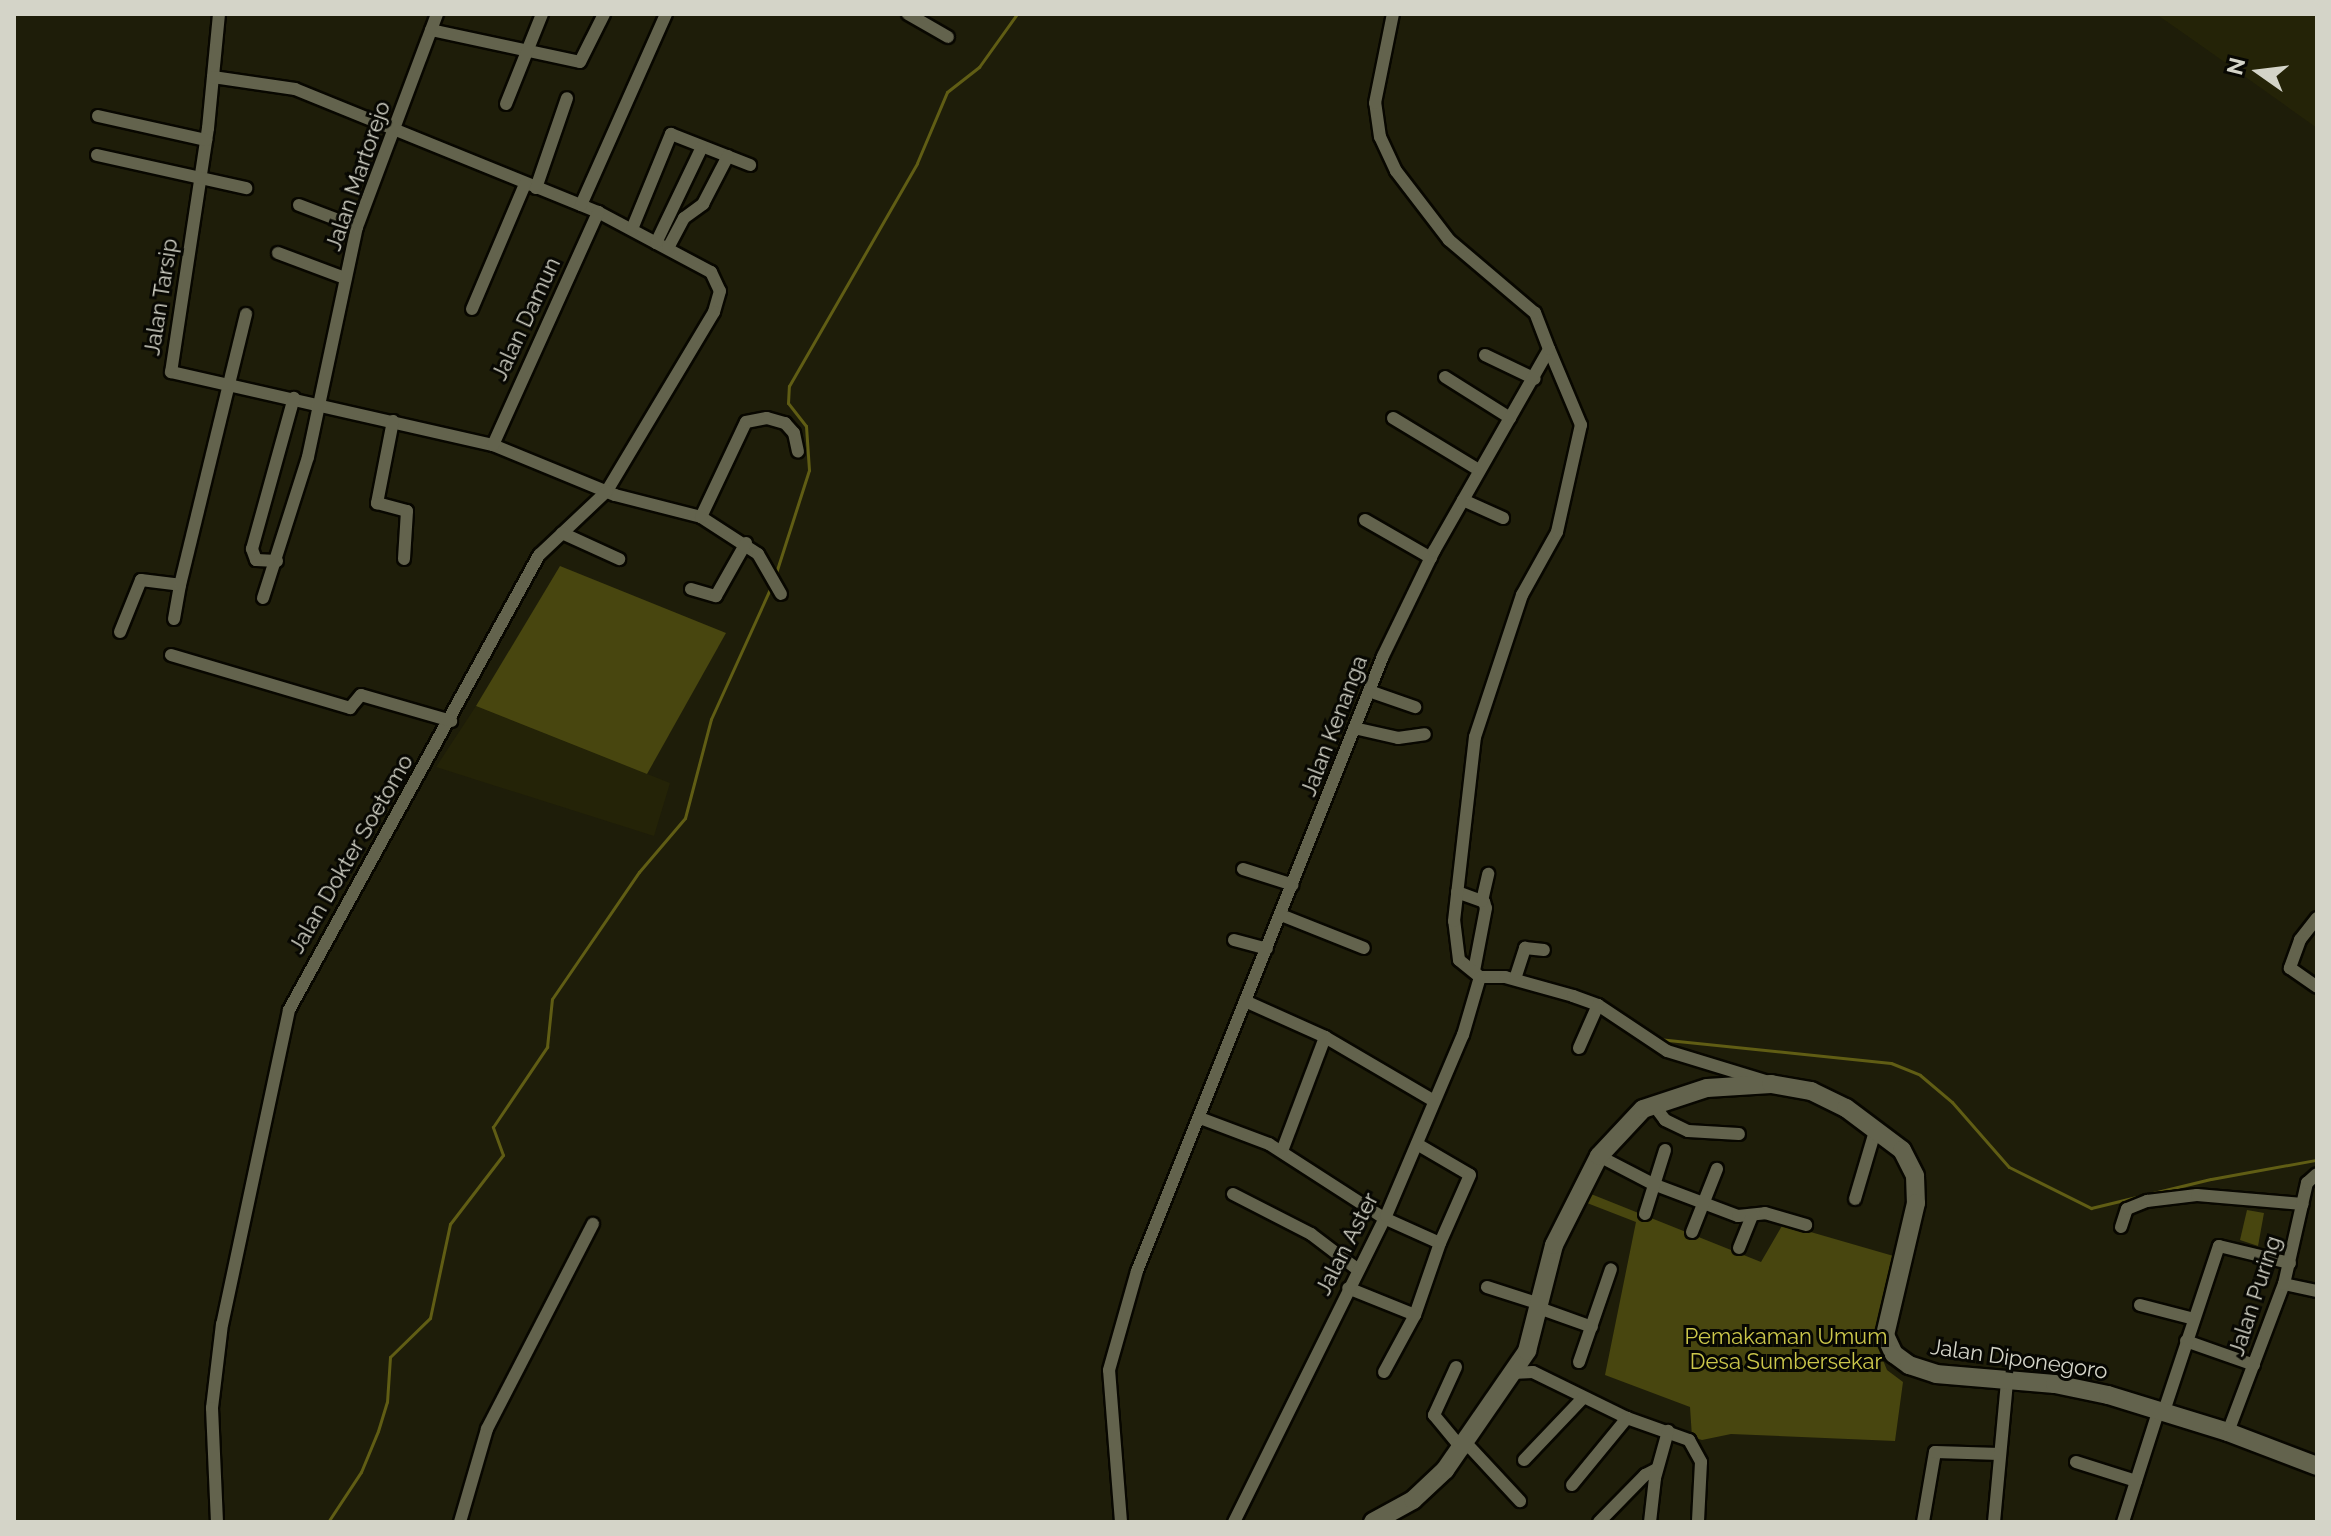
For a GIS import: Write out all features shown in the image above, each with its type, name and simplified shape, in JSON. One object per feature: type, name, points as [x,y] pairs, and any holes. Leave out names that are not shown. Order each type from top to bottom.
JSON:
[{"type":"main road","name":"Jalan Diponegoro","points":[[1373,1522],[1413,1500],[1465,1447],[1527,1351],[1567,1210],[1599,1156],[1632,1118],[1653,1104],[1707,1088],[1771,1084],[1820,1095],[1876,1128],[1902,1150],[1916,1187],[1887,1313],[1889,1345],[1920,1370],[2055,1384],[2162,1410],[2317,1466]]},
{"type":"street","name":"Jalan Tarsip","points":[[219,14],[206,140],[169,365],[175,375],[319,402],[493,445],[607,491],[701,517],[746,543],[770,570],[780,589]]},
{"type":"street","name":"Jalan Martorejo","points":[[263,598],[277,561],[319,402],[357,227],[437,14]]},
{"type":"street","points":[[506,104],[542,14]]},
{"type":"street","points":[[431,30],[529,48],[582,62],[604,14]]},
{"type":"street","points":[[581,205],[666,14]]},
{"type":"street","points":[[908,14],[948,37]]},
{"type":"street","points":[[1393,14],[1375,103],[1380,137],[1396,171],[1449,240],[1524,301],[1549,349],[1581,425],[1557,532],[1522,595],[1475,737],[1457,892],[1458,955],[1477,974],[1515,979],[1598,1005],[1667,1051],[1771,1084]]},
{"type":"street","points":[[213,77],[295,89],[598,212],[662,245]]},
{"type":"street","points":[[472,309],[567,98]]},
{"type":"street","points":[[98,116],[206,140]]},
{"type":"street","points":[[632,229],[668,137],[674,134],[750,165]]},
{"type":"street","points":[[662,245],[702,147]]},
{"type":"street","points":[[97,155],[246,188]]},
{"type":"street","points":[[662,245],[684,218],[703,204],[728,156]]},
{"type":"street","points":[[299,205],[357,227]]},
{"type":"street","name":"Jalan Damun","points":[[493,445],[598,212]]},
{"type":"street","name":"Jalan Dokter Soetomo","points":[[217,1522],[214,1383],[278,1041],[298,990],[451,721],[539,555],[607,491],[714,312],[719,281],[662,245]]},
{"type":"street","points":[[278,253],[345,278]]},
{"type":"street","points":[[174,619],[180,585],[233,386],[246,314]]},
{"type":"street","name":"Jalan Kenanga","points":[[1121,1522],[1108,1392],[1113,1347],[1137,1271],[1369,691],[1431,558],[1479,470],[1535,379],[1549,349]]},
{"type":"street","points":[[1485,355],[1535,379]]},
{"type":"street","points":[[1445,377],[1510,418]]},
{"type":"street","points":[[277,561],[256,560],[252,549],[294,398]]},
{"type":"street","points":[[701,517],[746,422],[767,418],[785,423],[794,433],[798,452]]},
{"type":"street","points":[[1393,418],[1479,470]]},
{"type":"street","points":[[393,421],[377,502],[407,511],[404,559]]},
{"type":"street","points":[[1463,500],[1503,518]]},
{"type":"street","points":[[1365,520],[1431,558]]},
{"type":"street","points":[[562,533],[619,559]]},
{"type":"street","points":[[691,589],[716,596],[746,543]]},
{"type":"street","points":[[120,632],[141,580],[180,585]]},
{"type":"street","points":[[171,655],[350,708],[361,695],[451,721]]},
{"type":"street","points":[[1369,691],[1415,707]]},
{"type":"street","points":[[1354,728],[1398,738],[1425,734]]},
{"type":"street","points":[[1243,869],[1293,885]]},
{"type":"street","name":"Jalan Aster","points":[[1234,1522],[1384,1218],[1463,1035],[1477,974],[1485,916],[1482,901],[1488,874]]},
{"type":"street","points":[[1457,892],[1482,901]]},
{"type":"street","points":[[1281,915],[1364,948]]},
{"type":"street","points":[[2317,918],[2300,940],[2290,968],[2317,987]]},
{"type":"street","points":[[1234,940],[1267,949]]},
{"type":"street","points":[[1515,979],[1525,948],[1544,950]]},
{"type":"street","points":[[1245,1001],[1325,1037],[1434,1101]]},
{"type":"street","points":[[1579,1048],[1598,1005]]},
{"type":"street","points":[[1282,1151],[1325,1037]]},
{"type":"street","points":[[1653,1104],[1665,1120],[1688,1131],[1739,1134]]},
{"type":"street","points":[[1200,1118],[1282,1151],[1384,1218],[1440,1243]]},
{"type":"street","points":[[1855,1199],[1876,1128]]},
{"type":"street","points":[[1384,1372],[1415,1315],[1440,1243],[1470,1175],[1417,1144]]},
{"type":"street","points":[[1645,1214],[1665,1150]]},
{"type":"street","points":[[1599,1156],[1653,1184],[1738,1216],[1765,1213],[1806,1225]]},
{"type":"street","points":[[1692,1232],[1717,1169]]},
{"type":"street","name":"Jalan Puring","points":[[2228,1432],[2284,1284],[2307,1183],[2317,1174]]},
{"type":"street","points":[[1233,1194],[1311,1234],[1357,1269]]},
{"type":"street","points":[[2121,1227],[2127,1209],[2147,1201],[2197,1195],[2303,1204]]},
{"type":"street","points":[[1739,1248],[1752,1216]]},
{"type":"street","points":[[460,1522],[487,1429],[593,1224]]},
{"type":"street","points":[[2123,1522],[2222,1245],[2290,1263]]},
{"type":"street","points":[[1579,1362],[1611,1269]]},
{"type":"street","points":[[2284,1284],[2317,1291]]},
{"type":"street","points":[[1487,1287],[1592,1327]]},
{"type":"street","points":[[1348,1288],[1415,1315]]},
{"type":"street","points":[[2140,1305],[2194,1319]]},
{"type":"street","points":[[2186,1341],[2254,1365]]},
{"type":"street","points":[[1527,1351],[1533,1372]]},
{"type":"street","points":[[1456,1367],[1434,1415],[1520,1501]]},
{"type":"street","points":[[1512,1373],[1533,1372],[1627,1418],[1689,1440],[1698,1454],[1698,1522]]},
{"type":"street","points":[[1994,1522],[2007,1381]]},
{"type":"street","points":[[1524,1460],[1583,1398]]},
{"type":"street","points":[[1572,1485],[1627,1418]]},
{"type":"street","points":[[1650,1522],[1657,1469],[1668,1431]]},
{"type":"street","points":[[1923,1522],[1935,1452],[2000,1454]]},
{"type":"street","points":[[2076,1462],[2136,1481]]},
{"type":"street","points":[[1599,1522],[1645,1475],[1657,1469]]},
{"type":"shaded area","points":[[2156,14],[2317,14],[2317,128],[2206,49]]},
{"type":"shaded area","points":[[476,706],[670,783],[654,836],[436,767]]},
{"type":"green space","points":[[560,566],[726,633],[647,774],[476,706]]},
{"type":"green space","name":"Pemakaman Umum Desa Sumbersekar","points":[[1591,1194],[1761,1262],[1783,1224],[1897,1257],[1876,1343],[1887,1370],[1903,1382],[1895,1441],[1731,1434],[1702,1440],[1692,1437],[1690,1407],[1605,1375],[1636,1222],[1587,1203]]},
{"type":"green space","points":[[2247,1210],[2264,1213],[2258,1246],[2240,1240]]},
{"type":"waterway","points":[[775,576],[809,470],[806,426],[788,403],[789,386],[917,163],[947,92],[979,67],[1017,14]]},
{"type":"waterway","points":[[328,1522],[361,1472],[378,1431],[387,1402],[390,1357],[430,1318],[450,1224],[503,1155],[493,1127],[547,1047],[552,999],[639,872],[685,818],[711,719],[771,587]]},
{"type":"waterway","points":[[1658,1039],[1891,1063],[1920,1075],[1952,1102],[2009,1167],[2091,1208],[2211,1179],[2316,1160]]}]
